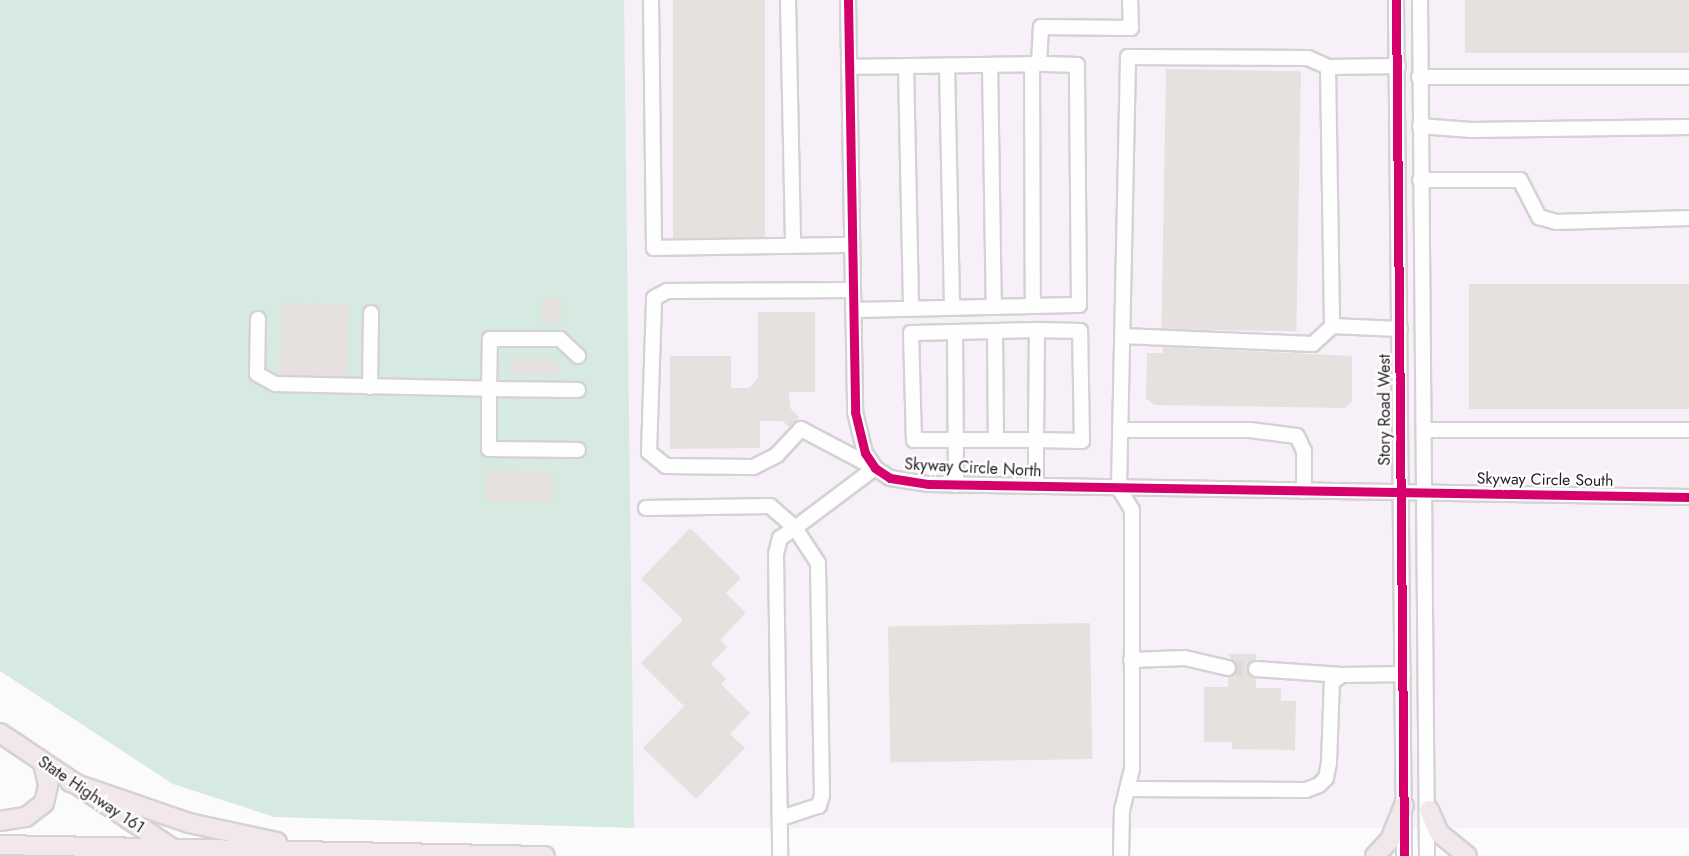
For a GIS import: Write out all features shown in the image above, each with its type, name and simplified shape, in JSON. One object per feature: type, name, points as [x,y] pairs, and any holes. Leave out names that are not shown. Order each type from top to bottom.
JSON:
[{"type":"main road","name":"State Highway 161","points":[[0,733],[177,852]]},
{"type":"main road","points":[[5,821],[26,817],[44,803],[48,785],[43,763]]},
{"type":"main road","points":[[70,782],[189,823],[320,851]]},
{"type":"main road","points":[[1375,856],[1390,840],[1404,806]]},
{"type":"main road","points":[[1428,810],[1438,833],[1467,856]]},
{"type":"main road","points":[[0,845],[177,852],[320,851],[545,856]]},
{"type":"street","points":[[651,0],[654,248],[852,245]]},
{"type":"street","points":[[788,0],[793,246]]},
{"type":"street","points":[[780,856],[776,554],[780,538],[875,468],[858,433],[855,412],[848,0]]},
{"type":"street","points":[[1033,306],[1036,64],[1041,27],[1131,28],[1130,0]]},
{"type":"street","name":"Story Road West","points":[[1396,0],[1404,856]]},
{"type":"street","points":[[1419,0],[1427,856]]},
{"type":"street","points":[[1121,856],[1122,810],[1132,769],[1132,510],[1119,488],[1128,57],[1308,58],[1328,67],[1398,66]]},
{"type":"street","points":[[990,65],[994,307]]},
{"type":"street","points":[[849,67],[1077,65],[1079,305],[853,310]]},
{"type":"street","points":[[906,66],[911,309]]},
{"type":"street","points":[[947,66],[952,308]]},
{"type":"street","points":[[1328,67],[1332,326]]},
{"type":"street","points":[[1419,77],[1689,77]]},
{"type":"street","points":[[1420,126],[1471,130],[1689,127]]},
{"type":"street","points":[[1420,180],[1520,180],[1539,217],[1556,222],[1689,218]]},
{"type":"street","name":"Skyway Circle North","points":[[853,290],[667,291],[654,298],[649,452],[666,466],[753,467],[777,455],[801,429],[908,483],[1400,492]]},
{"type":"street","points":[[370,313],[370,387]]},
{"type":"street","points":[[258,319],[257,374],[275,384],[578,390]]},
{"type":"street","points":[[1122,336],[1313,344],[1332,326],[1400,329]]},
{"type":"street","points":[[1036,486],[1037,330]]},
{"type":"street","points":[[1037,330],[1080,330],[1082,441],[914,440],[911,333],[1037,330]]},
{"type":"street","points":[[995,331],[996,440]]},
{"type":"street","points":[[955,332],[956,484]]},
{"type":"street","points":[[578,356],[560,339],[490,339],[489,449],[578,450]]},
{"type":"street","points":[[1120,430],[1250,430],[1298,436],[1304,451],[1304,490]]},
{"type":"street","points":[[1424,430],[1689,430]]},
{"type":"street","name":"Skyway Circle South","points":[[1400,492],[1689,497]]},
{"type":"street","points":[[646,508],[770,506],[795,528],[818,562],[822,795],[819,806],[781,818]]},
{"type":"street","points":[[1131,660],[1185,658],[1228,668]]},
{"type":"street","points":[[1256,669],[1342,675],[1403,674]]},
{"type":"street","points":[[1127,789],[1306,790],[1318,785],[1326,778],[1329,762],[1332,682],[1342,675]]},
{"type":"shaded area","points":[[624,0],[1689,0],[1689,828],[624,828]]},
{"type":"green space","points":[[0,0],[624,0],[634,828],[274,817],[173,784],[0,671]]},
{"type":"building","points":[[673,0],[765,0],[765,238],[673,238]]},
{"type":"building","points":[[1465,0],[1689,0],[1689,53],[1465,53]]},
{"type":"building","points":[[1166,69],[1301,71],[1296,331],[1161,329]]},
{"type":"building","points":[[1469,284],[1689,284],[1689,409],[1469,409]]},
{"type":"building","points":[[542,299],[561,299],[561,323],[542,323]]},
{"type":"building","points":[[281,303],[349,304],[348,376],[280,375]]},
{"type":"building","points":[[758,312],[815,312],[815,392],[789,392],[790,408],[799,417],[789,427],[783,421],[760,421],[760,448],[670,449],[670,356],[731,356],[731,388],[749,388],[758,378]]},
{"type":"building","points":[[1163,347],[1352,356],[1352,401],[1345,408],[1154,405],[1146,398],[1147,353],[1163,353]]},
{"type":"building","points":[[511,359],[558,360],[558,375],[511,374]]},
{"type":"building","points":[[486,471],[553,472],[552,502],[485,501]]},
{"type":"building","points":[[690,528],[741,578],[726,593],[746,613],[720,640],[727,647],[711,664],[726,679],[721,684],[750,713],[730,734],[745,748],[696,799],[643,748],[684,706],[641,663],[683,620],[641,579]]},
{"type":"building","points":[[1090,623],[1092,759],[890,763],[888,627]]},
{"type":"building","points":[[1228,654],[1256,654],[1256,660],[1247,669],[1256,678],[1256,688],[1281,688],[1281,701],[1296,701],[1295,750],[1232,749],[1232,742],[1204,742],[1204,687],[1228,687],[1228,677],[1237,669]]},
{"type":"tunnel","points":[[1228,668],[1256,669]]},
{"type":"cycle path","points":[[848,0],[855,412],[865,453],[875,468],[890,478],[929,484],[1689,497]]},
{"type":"cycle path","points":[[1396,0],[1404,856]]}]
